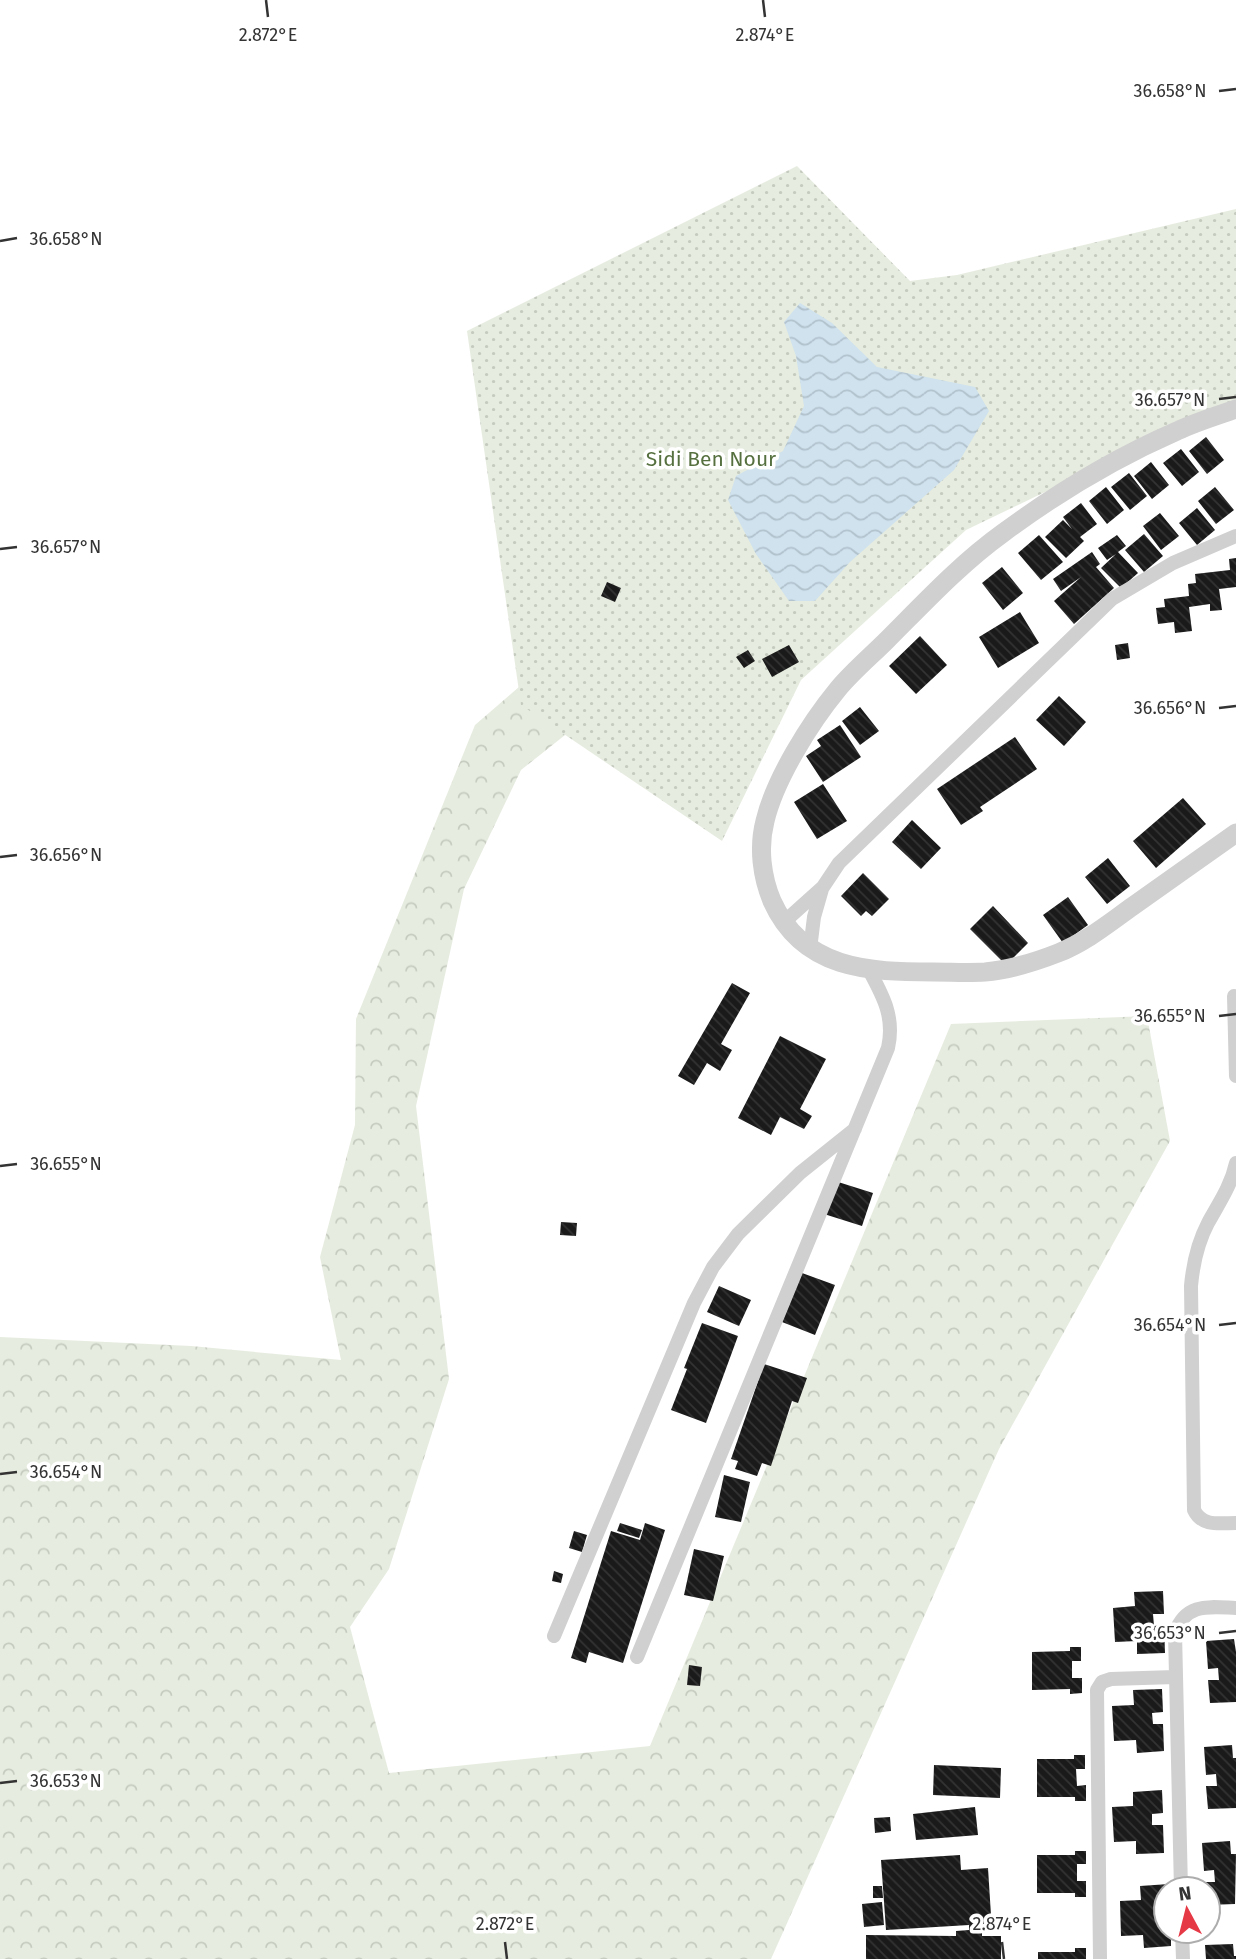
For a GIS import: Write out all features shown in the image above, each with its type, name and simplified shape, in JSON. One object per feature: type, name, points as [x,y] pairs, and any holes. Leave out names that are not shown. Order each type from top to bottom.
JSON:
[{"type":"street","points":[[1236,409],[1179,430],[1120,458],[1064,491],[1001,534],[944,583],[839,688],[802,741],[772,800],[764,822],[762,867],[768,890],[784,922],[810,949],[869,970],[986,972],[1023,964],[1082,942],[1236,833]]},
{"type":"street","points":[[784,922],[822,887],[839,863],[1112,599],[1173,563],[1236,536]]},
{"type":"street","points":[[810,949],[814,917],[822,887]]},
{"type":"street","points":[[636,1657],[888,1048],[888,1008],[869,970]]},
{"type":"street","points":[[1234,996],[1236,1076]]},
{"type":"street","points":[[554,1636],[694,1303],[713,1267],[738,1234],[800,1173],[856,1128]]},
{"type":"street","points":[[1236,1163],[1230,1185],[1201,1238],[1191,1286],[1194,1510],[1204,1522],[1236,1523]]},
{"type":"street","points":[[1181,1875],[1175,1633],[1188,1613],[1203,1607],[1236,1608]]},
{"type":"street","points":[[1100,1959],[1097,1690],[1102,1682],[1111,1679],[1175,1677]]},
{"type":"green space","name":"Sidi Ben Nour","points":[[797,166],[910,281],[957,275],[1236,209],[1236,400],[966,530],[801,680],[722,841],[521,705],[467,331]]},
{"type":"green space","points":[[730,604],[521,770],[464,889],[416,1106],[449,1379],[389,1569],[350,1627],[389,1773],[650,1746],[951,1024],[1147,1016],[1170,1141],[999,1449],[771,1959],[0,1959],[0,1337],[191,1346],[341,1360],[320,1257],[355,1125],[356,1019],[475,725],[610,608]]},
{"type":"water","points":[[800,303],[832,323],[877,367],[975,387],[989,411],[954,470],[850,562],[815,601],[789,601],[756,554],[728,500],[736,476],[783,451],[804,406],[796,356],[784,322]]},
{"type":"building","points":[[1206,437],[1224,460],[1207,474],[1189,451]]},
{"type":"building","points":[[1181,449],[1199,472],[1182,486],[1163,463]]},
{"type":"building","points":[[1151,462],[1169,485],[1152,499],[1134,476]]},
{"type":"building","points":[[1129,473],[1147,496],[1130,510],[1111,487]]},
{"type":"building","points":[[1106,487],[1124,510],[1107,524],[1089,501]]},
{"type":"building","points":[[1215,487],[1234,510],[1216,524],[1198,501]]},
{"type":"building","points":[[1081,503],[1097,524],[1080,537],[1084,541],[1066,558],[1045,537],[1063,520],[1072,529],[1063,517]]},
{"type":"building","points":[[1197,508],[1215,530],[1197,545],[1179,523]]},
{"type":"building","points":[[1160,513],[1179,536],[1161,550],[1143,526]]},
{"type":"building","points":[[1144,534],[1163,556],[1144,572],[1125,550]]},
{"type":"building","points":[[1039,535],[1063,562],[1041,580],[1018,553]]},
{"type":"building","points":[[1117,535],[1126,546],[1118,552],[1138,573],[1121,588],[1101,568],[1116,554],[1107,560],[1098,548]]},
{"type":"building","points":[[1092,552],[1100,564],[1096,567],[1114,588],[1074,624],[1054,601],[1081,577],[1061,591],[1053,579]]},
{"type":"building","points":[[1236,558],[1236,587],[1219,589],[1222,610],[1210,611],[1210,604],[1189,607],[1192,631],[1175,633],[1174,622],[1158,624],[1156,608],[1165,607],[1164,599],[1189,596],[1188,584],[1196,583],[1195,574],[1230,570],[1229,559]]},
{"type":"building","points":[[1002,567],[1023,593],[1003,610],[982,583]]},
{"type":"building","points":[[607,582],[621,588],[615,602],[601,596]]},
{"type":"building","points":[[1020,612],[1039,643],[998,668],[979,637]]},
{"type":"building","points":[[920,636],[947,665],[916,694],[889,666]]},
{"type":"building","points":[[1128,643],[1130,658],[1117,660],[1115,645]]},
{"type":"building","points":[[789,645],[799,662],[772,677],[762,659]]},
{"type":"building","points":[[748,650],[755,661],[744,668],[736,657]]},
{"type":"building","points":[[1059,696],[1086,722],[1064,746],[1036,720]]},
{"type":"building","points":[[860,707],[879,731],[860,745],[842,721]]},
{"type":"building","points":[[840,725],[861,757],[823,782],[806,756],[821,746],[817,740]]},
{"type":"building","points":[[1015,737],[1037,769],[980,807],[983,811],[961,825],[937,789]]},
{"type":"building","points":[[823,784],[847,821],[817,839],[794,802]]},
{"type":"building","points":[[1183,798],[1206,824],[1156,868],[1133,841]]},
{"type":"building","points":[[912,820],[941,848],[921,869],[892,842]]},
{"type":"building","points":[[1108,858],[1130,886],[1107,904],[1085,877]]},
{"type":"building","points":[[863,873],[889,899],[872,916],[866,911],[861,916],[841,896]]},
{"type":"building","points":[[1068,897],[1088,925],[1063,943],[1043,915]]},
{"type":"building","points":[[993,906],[1028,943],[1006,965],[970,929]]},
{"type":"building","points":[[732,983],[750,993],[721,1044],[732,1050],[720,1071],[707,1063],[694,1085],[678,1076]]},
{"type":"building","points":[[780,1036],[826,1059],[800,1109],[812,1116],[804,1129],[780,1117],[771,1135],[738,1118]]},
{"type":"building","points":[[835,1181],[873,1193],[862,1226],[824,1214]]},
{"type":"building","points":[[561,1222],[577,1223],[576,1236],[560,1235]]},
{"type":"building","points":[[802,1273],[835,1285],[815,1335],[782,1322]]},
{"type":"building","points":[[719,1286],[751,1300],[739,1326],[707,1312]]},
{"type":"building","points":[[702,1323],[738,1336],[706,1423],[671,1410]]},
{"type":"building","points":[[764,1364],[807,1378],[798,1403],[792,1401],[771,1466],[762,1463],[757,1476],[735,1469],[738,1461],[731,1459]]},
{"type":"building","points":[[724,1475],[750,1482],[741,1522],[715,1517]]},
{"type":"building","points":[[620,1523],[642,1530],[639,1538],[617,1531]]},
{"type":"building","points":[[645,1523],[665,1530],[623,1663],[589,1652],[586,1663],[571,1658],[611,1531],[640,1540]]},
{"type":"building","points":[[574,1531],[587,1535],[582,1552],[569,1548]]},
{"type":"building","points":[[694,1549],[724,1556],[713,1601],[684,1595]]},
{"type":"building","points":[[554,1571],[563,1574],[561,1583],[552,1581]]},
{"type":"building","points":[[1163,1591],[1164,1614],[1153,1614],[1154,1626],[1164,1625],[1165,1653],[1137,1654],[1137,1641],[1115,1642],[1113,1608],[1135,1606],[1134,1592]]},
{"type":"building","points":[[1234,1639],[1236,1702],[1210,1703],[1208,1680],[1219,1680],[1218,1668],[1208,1669],[1206,1641]]},
{"type":"building","points":[[1070,1647],[1081,1647],[1081,1661],[1072,1661],[1072,1678],[1082,1678],[1082,1693],[1070,1694],[1070,1689],[1032,1690],[1032,1652],[1070,1651]]},
{"type":"building","points":[[689,1665],[702,1667],[700,1686],[687,1685]]},
{"type":"building","points":[[1162,1689],[1163,1712],[1152,1713],[1153,1724],[1163,1724],[1164,1751],[1137,1753],[1136,1740],[1114,1741],[1112,1706],[1134,1705],[1133,1690]]},
{"type":"building","points":[[1232,1745],[1233,1758],[1236,1758],[1236,1808],[1208,1809],[1206,1786],[1217,1786],[1216,1774],[1206,1775],[1204,1747]]},
{"type":"building","points":[[1074,1755],[1085,1755],[1085,1769],[1076,1769],[1077,1786],[1086,1785],[1086,1801],[1075,1801],[1075,1797],[1037,1797],[1037,1759],[1074,1759]]},
{"type":"building","points":[[934,1765],[1001,1768],[1000,1798],[933,1795]]},
{"type":"building","points":[[1162,1790],[1163,1813],[1152,1814],[1152,1825],[1163,1825],[1164,1853],[1136,1854],[1136,1841],[1114,1842],[1112,1807],[1133,1806],[1133,1792]]},
{"type":"building","points":[[975,1807],[978,1835],[916,1840],[913,1814]]},
{"type":"building","points":[[890,1817],[891,1831],[875,1833],[874,1818]]},
{"type":"building","points":[[1230,1841],[1231,1854],[1236,1854],[1235,1904],[1222,1904],[1222,1875],[1214,1875],[1214,1870],[1204,1871],[1202,1843]]},
{"type":"building","points":[[1075,1851],[1086,1851],[1086,1864],[1077,1864],[1077,1881],[1086,1881],[1086,1897],[1075,1897],[1075,1893],[1037,1893],[1037,1855],[1075,1855]]},
{"type":"building","points":[[960,1855],[961,1870],[988,1868],[992,1931],[982,1932],[982,1936],[1001,1936],[1001,1959],[866,1959],[866,1935],[956,1936],[956,1931],[969,1930],[969,1925],[886,1930],[881,1860]]},
{"type":"building","points":[[1152,1885],[1152,1945],[1171,1946],[1144,1948],[1143,1935],[1121,1936],[1120,1901],[1141,1900],[1140,1886]]},
{"type":"building","points":[[873,1886],[882,1886],[883,1898],[873,1898]]},
{"type":"building","points":[[882,1902],[884,1925],[864,1927],[862,1904]]},
{"type":"building","points":[[1233,1944],[1236,1959],[1206,1959],[1205,1945]]},
{"type":"building","points":[[1075,1948],[1086,1948],[1086,1959],[1038,1959],[1038,1952],[1075,1952]]}]
